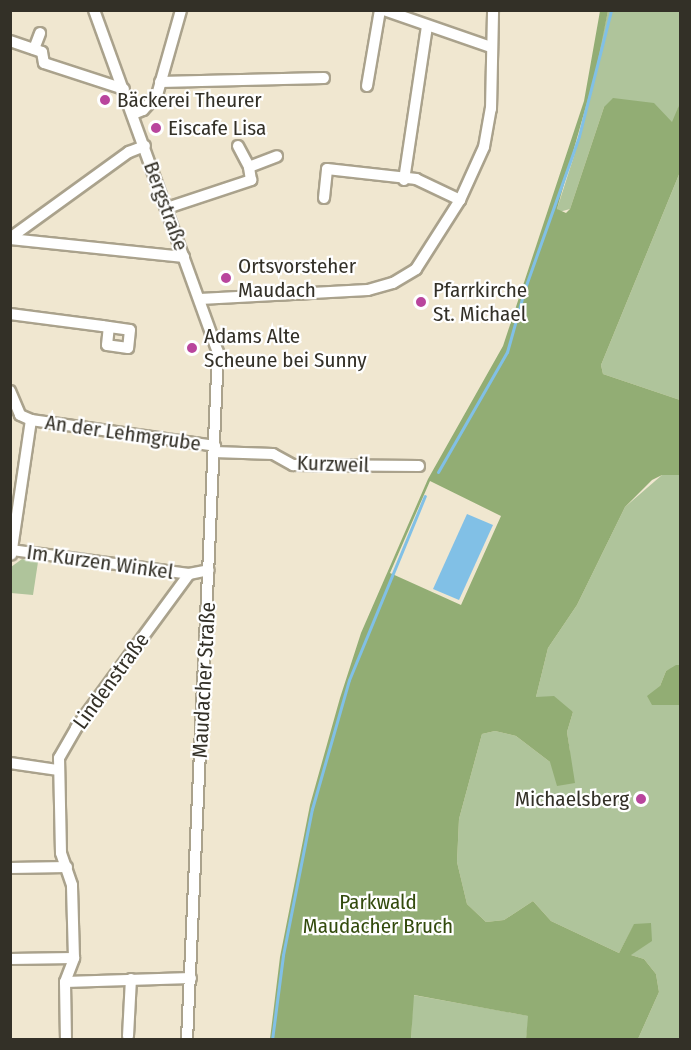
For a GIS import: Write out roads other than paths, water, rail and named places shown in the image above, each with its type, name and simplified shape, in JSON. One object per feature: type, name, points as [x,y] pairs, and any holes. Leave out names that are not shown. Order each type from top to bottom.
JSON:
[{"type":"street","name":"Bergstraße","points":[[94,10],[208,323]]},
{"type":"street","points":[[133,114],[154,100],[181,10]]},
{"type":"street","points":[[367,86],[382,10],[491,47]]},
{"type":"street","points":[[200,299],[354,292],[393,283],[426,258],[478,164],[489,127],[493,10]]},
{"type":"street","points":[[404,180],[427,26]]},
{"type":"street","points":[[34,49],[40,33]]},
{"type":"street","points":[[10,41],[42,52],[44,63],[124,89]]},
{"type":"street","points":[[160,82],[324,78]]},
{"type":"street","points":[[10,238],[129,152],[145,146]]},
{"type":"street","points":[[167,208],[251,180],[249,167],[238,146]]},
{"type":"street","points":[[249,167],[277,156]]},
{"type":"street","points":[[324,198],[327,169],[404,180],[416,179],[460,200]]},
{"type":"street","points":[[10,238],[184,257]]},
{"type":"street","points":[[10,314],[109,327]]},
{"type":"street","name":"Maudacher Straße","points":[[187,1040],[218,352],[208,323]]},
{"type":"street","points":[[10,391],[20,415],[30,420],[14,512],[11,553]]},
{"type":"street","name":"An der Lehmgrube","points":[[30,420],[214,449]]},
{"type":"street","name":"Kurzweil","points":[[214,449],[273,453],[293,465],[419,466]]},
{"type":"street","name":"Im Kurzen Winkel","points":[[11,553],[189,574]]},
{"type":"street","points":[[189,574],[209,570]]},
{"type":"street","name":"Lindenstraße","points":[[74,958],[72,885],[60,853],[58,770],[63,746],[189,574]]},
{"type":"street","points":[[10,763],[58,770]]},
{"type":"street","points":[[10,868],[67,867]]},
{"type":"street","points":[[10,959],[74,958],[65,982],[66,1040]]},
{"type":"street","points":[[65,982],[191,978]]},
{"type":"street","points":[[128,1036],[131,979]]},
{"type":"water","points":[[467,514],[493,525],[459,600],[433,589]]},
{"type":"waterway","points":[[438,472],[507,352],[525,288],[579,136],[611,10]]},
{"type":"waterway","points":[[272,1040],[283,955],[312,809],[349,680],[425,496]]},
{"type":"place","name":"Bäckerei Theurer","points":[[105,100]]},
{"type":"place","name":"Eiscafe Lisa","points":[[156,128]]},
{"type":"place","name":"Ortsvorsteher Maudach","points":[[226,278]]},
{"type":"place","name":"Pfarrkirche St. Michael","points":[[421,302]]},
{"type":"place","name":"Adams Alte Scheune bei Sunny","points":[[192,348]]},
{"type":"place","name":"Michaelsberg","points":[[641,799]]},
{"type":"park label","name":"Parkwald Maudacher Bruch","points":[[378,914]]}]
